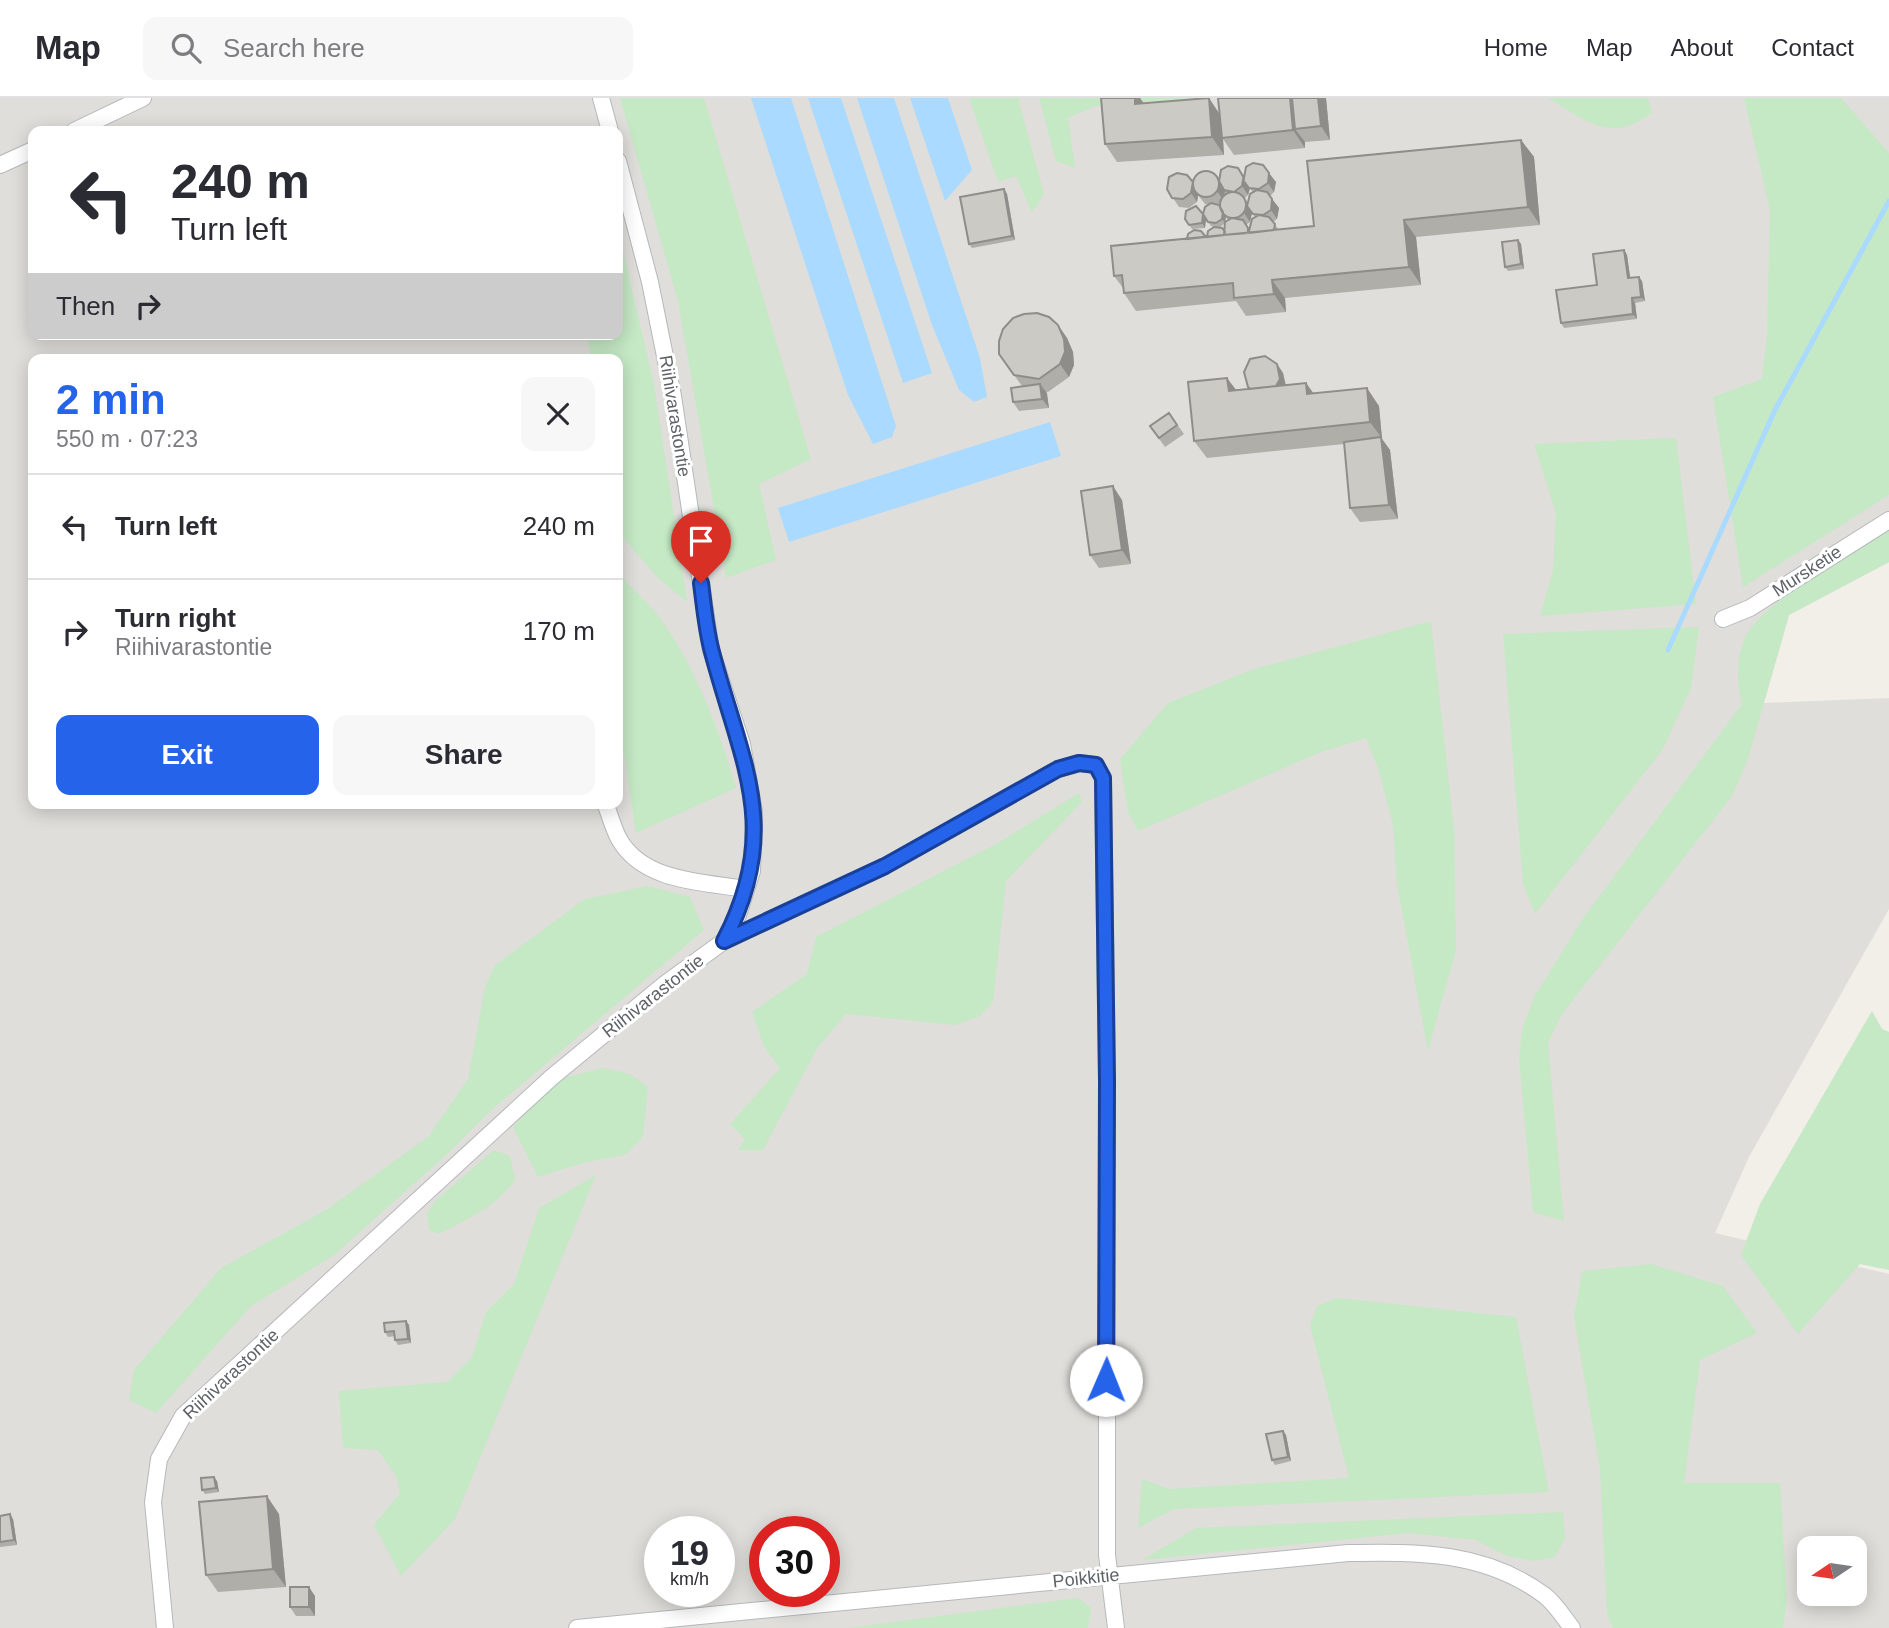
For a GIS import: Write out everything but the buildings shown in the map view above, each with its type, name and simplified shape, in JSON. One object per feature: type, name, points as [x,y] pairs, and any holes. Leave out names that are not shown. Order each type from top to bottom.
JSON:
[{"type":"street","points":[[84,126],[143,98]]},
{"type":"street","points":[[601,98],[609,126]]},
{"type":"street","points":[[0,165],[28,152]]},
{"type":"street","name":"Riihivarastontie","points":[[165,1628],[153,1502],[159,1460],[183,1416],[552,1077],[665,984],[724,941],[752,871],[754,810],[742,744],[711,650],[673,396],[650,282],[623,180]]},
{"type":"street","name":"Mursketie","points":[[1723,619],[1750,608],[1889,520]]},
{"type":"street","points":[[724,941],[885,866],[1058,769],[1079,763],[1096,765],[1103,778],[1108,1576],[1116,1628]]},
{"type":"street","points":[[607,809],[620,840],[642,866],[677,877],[746,889]]},
{"type":"street","name":"Poikkitie","points":[[578,1628],[1348,1553],[1427,1552],[1496,1567],[1546,1596],[1572,1628]]},
{"type":"shaded area","points":[[0,98],[1889,98],[1889,562],[1789,615],[1764,703],[1889,698],[1889,909],[1749,1157],[1715,1233],[1889,1274],[1889,1628],[0,1628]]},
{"type":"green space","points":[[620,98],[704,98],[811,459],[759,484],[776,560],[726,578],[678,301]]},
{"type":"green space","points":[[969,98],[1018,98],[1044,194],[1032,213],[1016,176],[998,182]]},
{"type":"green space","points":[[1039,98],[1209,98],[1208,101],[1095,106],[1068,118],[1075,168],[1056,161]]},
{"type":"green space","points":[[1548,98],[1648,98],[1652,113],[1638,122],[1611,128],[1587,121]]},
{"type":"green space","points":[[1744,98],[1841,98],[1889,153],[1889,495],[1743,587],[1713,397],[1762,379],[1767,335],[1770,210]]},
{"type":"green space","points":[[623,251],[654,385],[687,602],[658,578],[623,538],[623,354],[590,354],[588,340],[623,340]]},
{"type":"green space","points":[[1676,438],[1696,604],[1540,616],[1553,570],[1556,514],[1534,444]]},
{"type":"green space","points":[[1889,529],[1889,562],[1789,615],[1747,762],[1732,796],[1562,1014],[1548,1043],[1564,1221],[1533,1212],[1519,1059],[1522,1029],[1534,997],[1582,920],[1742,704],[1738,680],[1740,656],[1744,640],[1753,626],[1767,611],[1809,579]]},
{"type":"green space","points":[[623,578],[660,618],[688,664],[715,725],[736,788],[636,833],[624,753]]},
{"type":"green space","points":[[1431,621],[1454,829],[1456,950],[1428,1051],[1397,884],[1393,825],[1378,768],[1366,738],[1321,752],[1138,831],[1128,812],[1120,759],[1168,703],[1254,669]]},
{"type":"green space","points":[[1699,627],[1691,688],[1663,749],[1535,914],[1523,884],[1503,634]]},
{"type":"green space","points":[[1079,793],[1082,802],[1006,881],[993,1002],[980,1016],[955,1025],[846,1014],[818,1047],[763,1150],[738,1150],[745,1139],[730,1124],[780,1068],[764,1047],[752,1012],[807,974],[816,937],[996,844]]},
{"type":"green space","points":[[648,886],[690,897],[704,930],[489,1112],[445,1156],[333,1256],[251,1306],[156,1413],[129,1400],[134,1370],[221,1268],[326,1210],[428,1137],[468,1079],[485,987],[495,965],[585,899]]},
{"type":"green space","points":[[1872,1011],[1882,1029],[1889,1032],[1889,1270],[1860,1264],[1798,1334],[1741,1255],[1760,1204]]},
{"type":"green space","points":[[603,1068],[630,1074],[648,1087],[643,1137],[625,1155],[586,1162],[538,1177],[513,1127],[560,1079]]},
{"type":"green space","points":[[494,1150],[510,1156],[515,1180],[508,1189],[490,1205],[459,1224],[438,1234],[429,1230],[427,1213],[435,1201]]},
{"type":"green space","points":[[596,1175],[455,1519],[401,1576],[374,1525],[400,1493],[396,1476],[378,1450],[343,1448],[339,1391],[447,1382],[472,1357],[486,1312],[514,1284],[539,1208]]},
{"type":"green space","points":[[1651,1264],[1723,1286],[1757,1333],[1700,1360],[1684,1483],[1780,1483],[1787,1600],[1783,1628],[1613,1628],[1607,1614],[1600,1469],[1574,1317],[1582,1271]]},
{"type":"green space","points":[[1337,1298],[1516,1317],[1549,1492],[1174,1509],[1138,1528],[1142,1479],[1169,1489],[1349,1478],[1310,1325],[1317,1306]]},
{"type":"green space","points":[[1563,1512],[1565,1538],[1555,1557],[1534,1561],[1507,1556],[1476,1540],[1408,1533],[1142,1560],[1196,1528]]},
{"type":"green space","points":[[1078,1598],[1091,1608],[1088,1628],[848,1628]]},
{"type":"water","points":[[751,98],[791,98],[896,426],[892,437],[873,444],[848,395]]},
{"type":"water","points":[[808,98],[841,98],[932,373],[903,383]]},
{"type":"water","points":[[857,98],[894,98],[980,358],[987,397],[974,402],[959,390],[932,325]]},
{"type":"water","points":[[910,98],[948,98],[972,170],[945,201]]},
{"type":"water","points":[[1050,422],[1061,456],[789,542],[778,508]]},
{"type":"waterway","points":[[1668,650],[1775,410],[1889,201]]},
{"type":"route","points":[[701,583],[711,650],[742,744],[754,810],[752,871],[738,915],[724,941],[885,866],[1058,769],[1079,763],[1096,765],[1103,778],[1107,1081],[1106,1380]]}]
